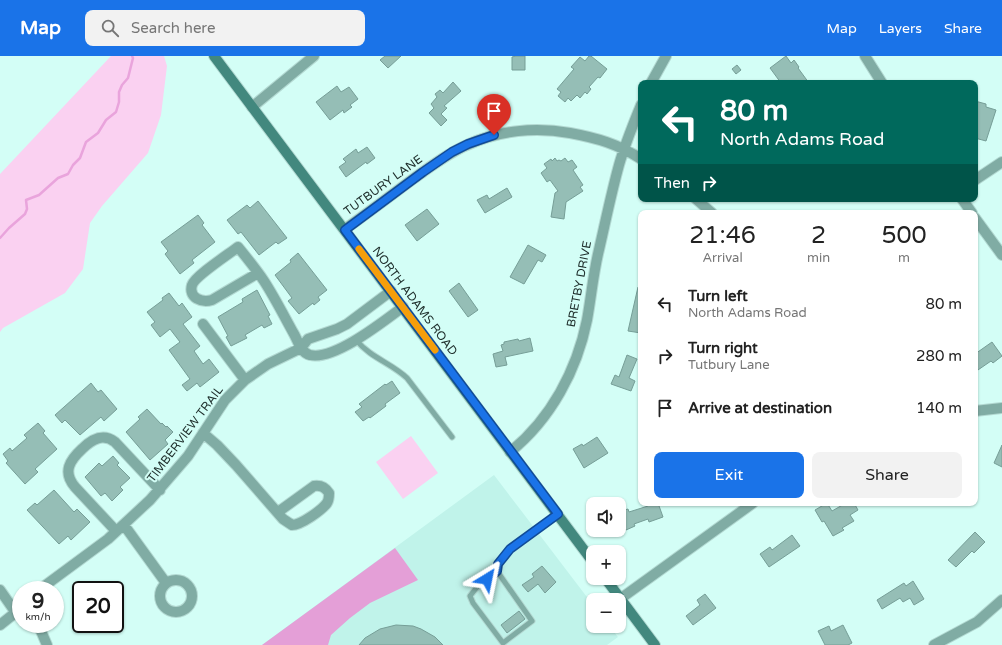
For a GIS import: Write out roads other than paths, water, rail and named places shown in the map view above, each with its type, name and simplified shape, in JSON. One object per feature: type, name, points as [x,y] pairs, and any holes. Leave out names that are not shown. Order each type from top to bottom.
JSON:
[{"type":"street","name":"NORTH ADAMS ROAD","points":[[214,56],[586,552]]},
{"type":"street","points":[[252,107],[314,56]]},
{"type":"street","points":[[653,80],[666,56]]},
{"type":"street","points":[[865,56],[880,80]]},
{"type":"street","name":"BRETBY DRIVE","points":[[510,452],[533,430],[545,415],[563,387],[577,355],[586,321],[595,268],[609,206],[624,149],[638,113]]},
{"type":"street","name":"TUTBURY LANE","points":[[345,230],[452,152],[468,144],[494,135],[522,130],[559,131],[612,143],[638,157]]},
{"type":"street","points":[[978,178],[1002,162]]},
{"type":"street","points":[[699,202],[709,210]]},
{"type":"street","points":[[978,222],[1002,256]]},
{"type":"street","points":[[258,273],[212,300],[203,301],[192,293],[192,286],[198,278],[238,247],[258,273],[301,348],[308,355],[316,356],[340,348],[356,340],[403,307]]},
{"type":"street","name":"TIMBERVIEW TRAIL","points":[[51,581],[120,528],[160,490],[176,471],[225,400],[245,380],[268,364],[301,348],[308,339],[347,324],[391,291]]},
{"type":"street","points":[[203,324],[245,380]]},
{"type":"street","points":[[978,411],[1002,408]]},
{"type":"street","points":[[203,433],[236,465],[287,523],[297,525],[301,523],[327,503],[329,494],[323,487],[319,485],[314,486],[278,512]]},
{"type":"street","points":[[160,490],[116,442],[110,438],[98,438],[87,444],[70,462],[70,479],[75,487],[120,528],[166,583]]},
{"type":"street","points":[[626,595],[749,506]]},
{"type":"street","points":[[0,590],[12,603]]},
{"type":"street","points":[[934,645],[977,622],[1002,600]]},
{"type":"street","points":[[626,607],[655,645]]},
{"type":"street","points":[[0,625],[12,616]]},
{"type":"street","points":[[42,633],[47,645]]},
{"type":"lane","points":[[356,340],[373,356],[401,372],[407,378],[452,437]]},
{"type":"lane","points":[[497,571],[477,587],[470,596],[472,603],[503,643],[532,621],[497,571],[498,564],[510,549],[558,514]]},
{"type":"waterway","points":[[0,238],[25,214],[27,209],[26,200],[39,195],[58,178],[68,174],[73,165],[80,158],[86,142],[98,133],[106,120],[116,112],[119,102],[119,92],[122,85],[128,78],[133,58],[132,56]]}]
